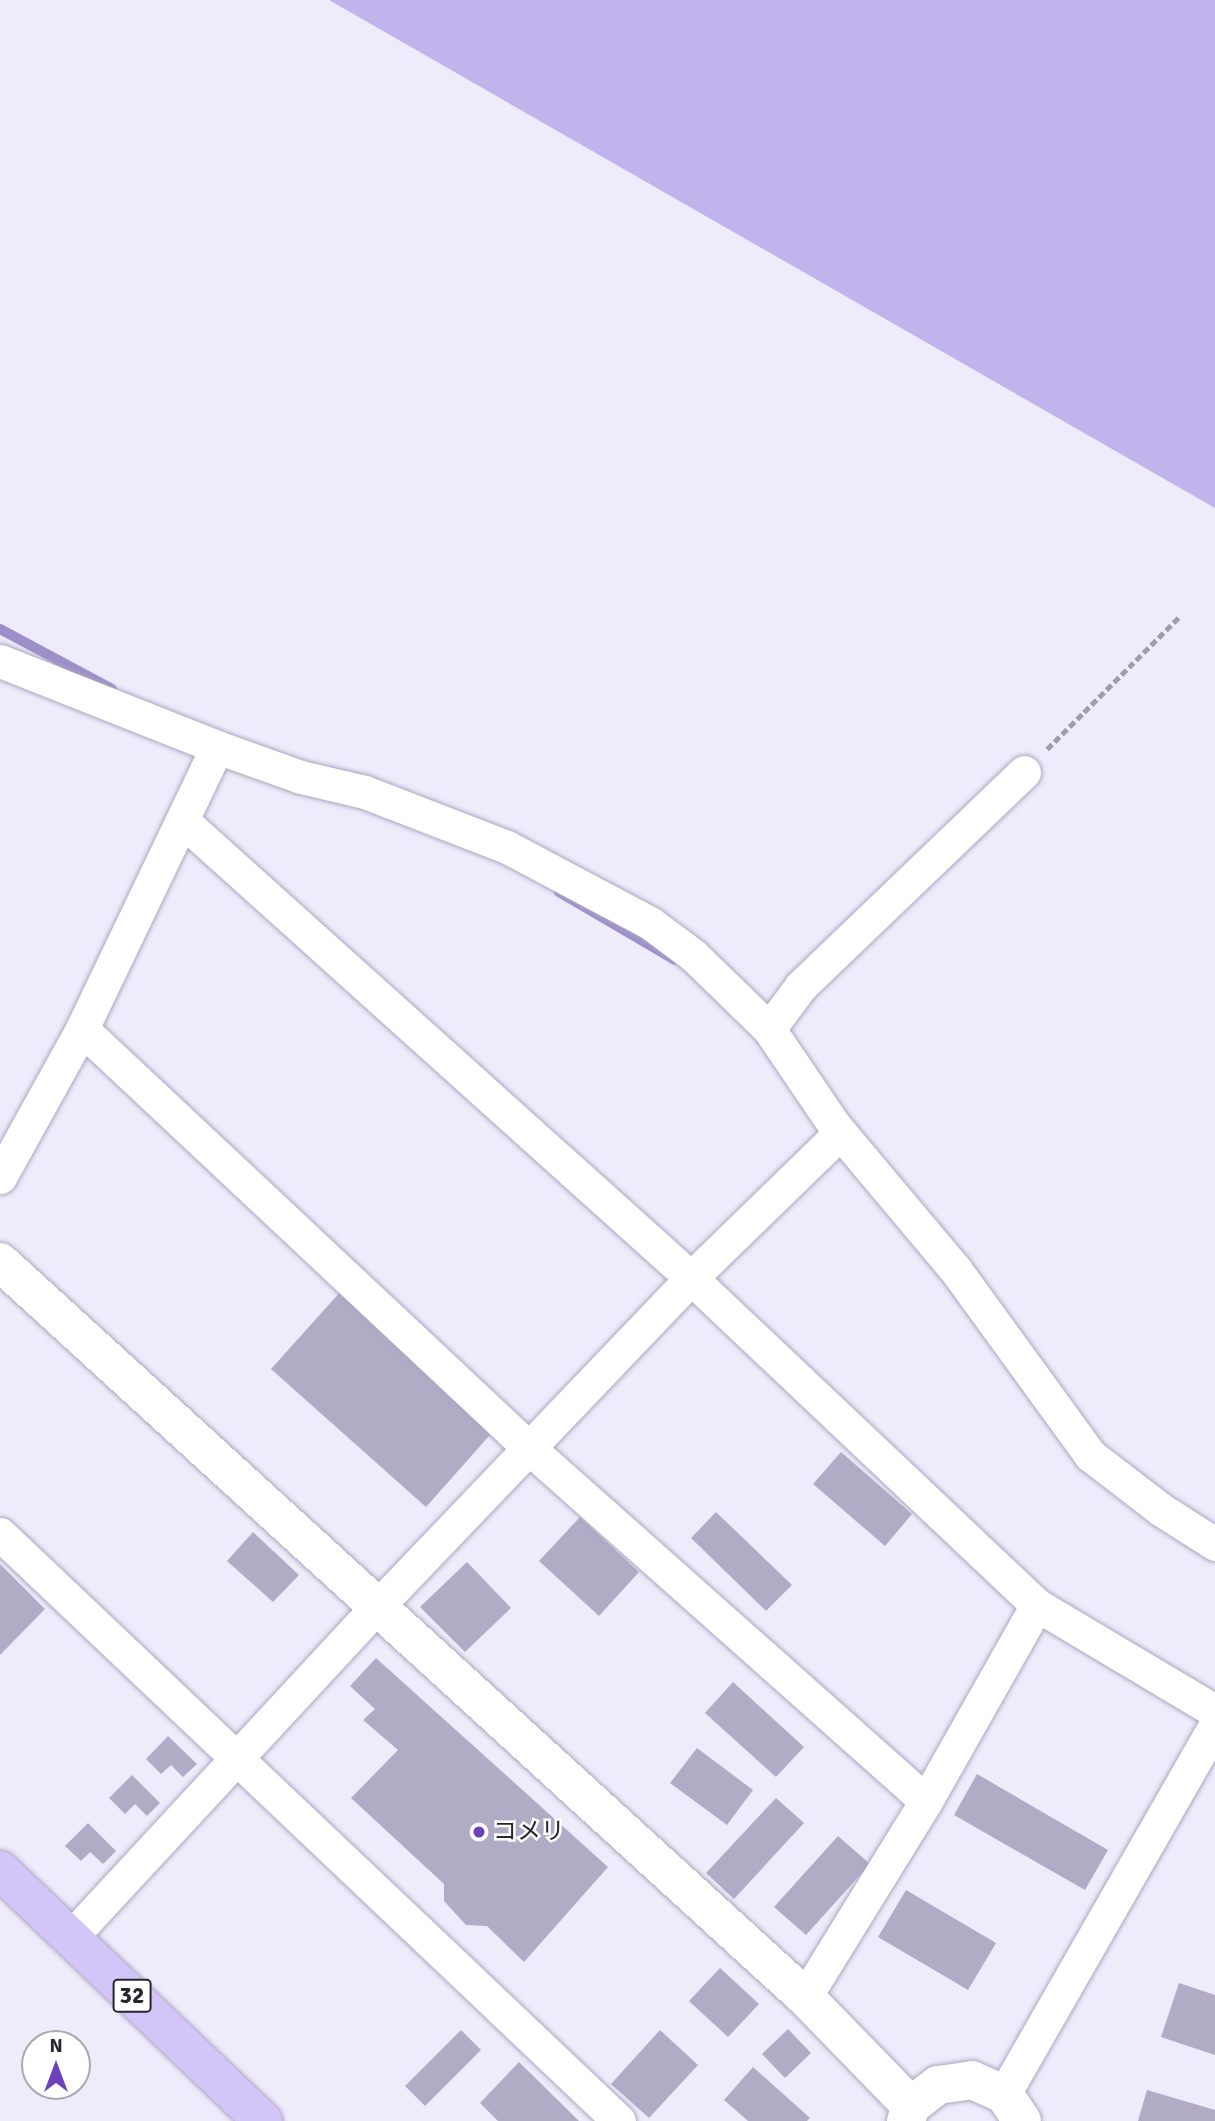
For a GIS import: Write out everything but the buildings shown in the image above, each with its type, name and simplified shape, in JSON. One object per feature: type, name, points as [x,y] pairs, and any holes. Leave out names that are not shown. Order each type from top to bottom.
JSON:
[{"type":"main road","name":"32","points":[[0,1870],[263,2121]]},
{"type":"street","points":[[0,661],[217,747],[301,777],[365,792],[507,846],[650,923],[693,955],[769,1028],[841,1133],[955,1269],[1090,1455],[1160,1509],[1215,1544]]},
{"type":"street","points":[[0,1177],[82,1028],[184,822],[217,747]]},
{"type":"street","points":[[769,1028],[800,986],[1024,772]]},
{"type":"street","points":[[184,822],[691,1278],[1037,1605],[1215,1711]]},
{"type":"street","points":[[82,1028],[529,1448],[926,1801]]},
{"type":"street","points":[[71,1937],[238,1760],[376,1608],[691,1278],[841,1133]]},
{"type":"street","points":[[0,1262],[805,1997],[908,2113],[938,2085],[972,2080],[1013,2107],[1215,1726]]},
{"type":"street","points":[[0,1534],[619,2121]]},
{"type":"street","points":[[805,1997],[926,1801],[1037,1605]]},
{"type":"path","points":[[1024,772],[1179,617]]},
{"type":"shaded area","points":[[329,0],[1215,0],[1215,508]]},
{"type":"waterway","points":[[0,629],[112,689]]},
{"type":"waterway","points":[[559,892],[675,960]]},
{"type":"place","name":"コメリ","points":[[479,1832]]}]
